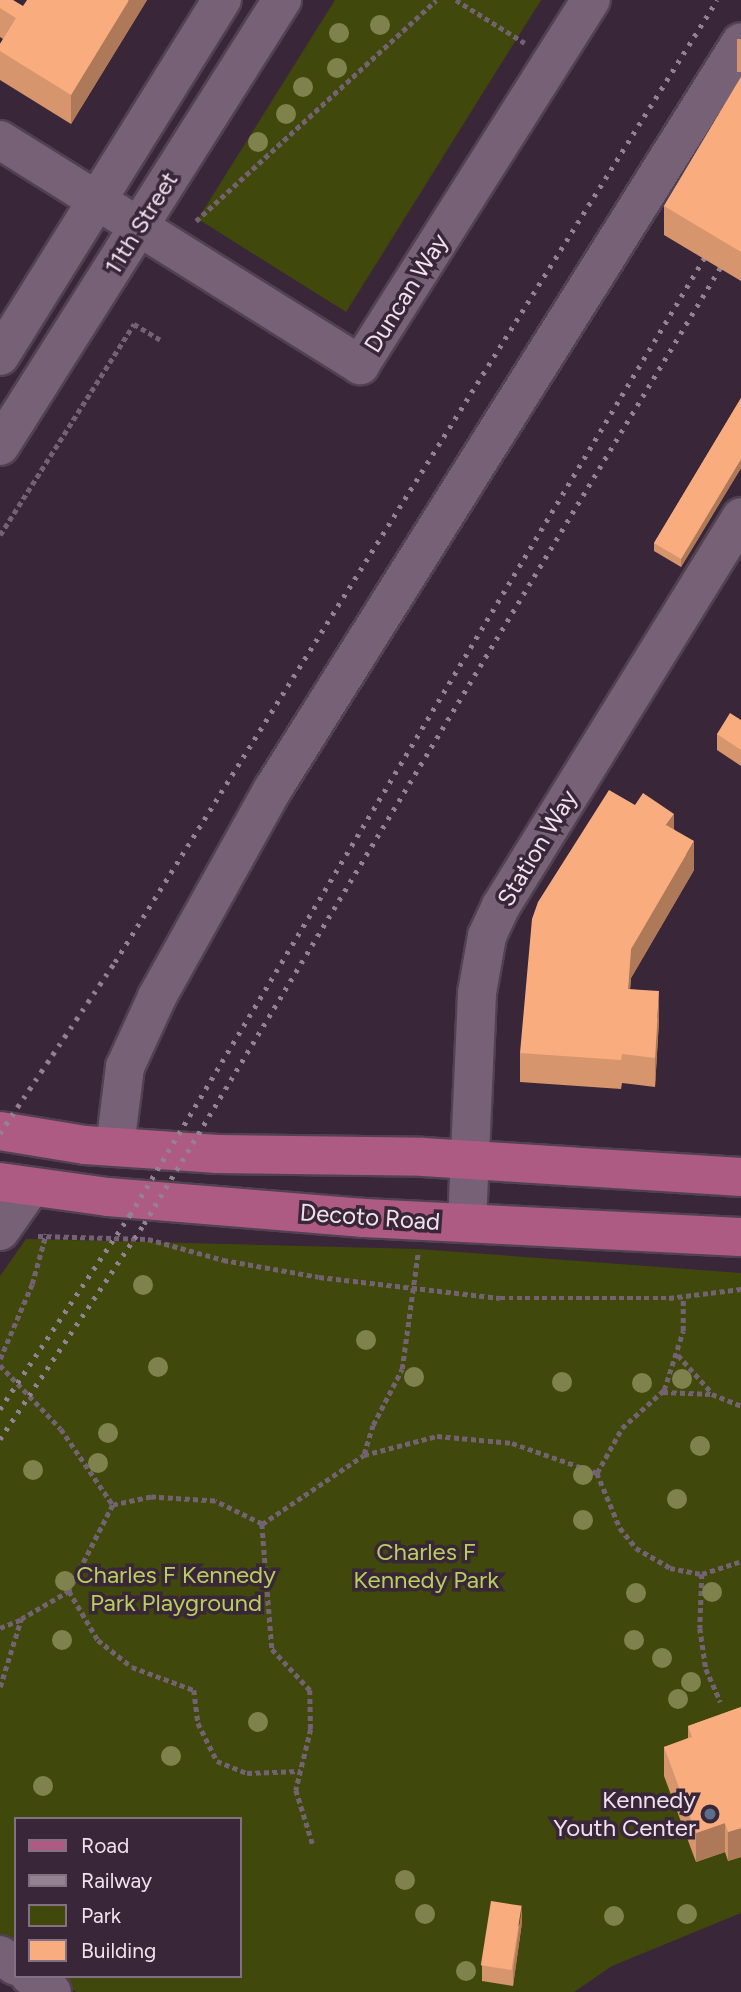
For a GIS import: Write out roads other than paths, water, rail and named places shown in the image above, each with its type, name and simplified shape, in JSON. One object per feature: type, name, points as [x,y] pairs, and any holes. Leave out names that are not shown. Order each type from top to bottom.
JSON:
[{"type":"main road","points":[[0,1131],[115,1147],[218,1154],[471,1160],[741,1177]]},
{"type":"main road","name":"Decoto Road","points":[[15,1185],[467,1223],[741,1237]]},
{"type":"street","name":"11th Street","points":[[0,356],[222,0]]},
{"type":"street","name":"11th Street","points":[[0,446],[282,0]]},
{"type":"street","name":"Duncan Way","points":[[138,227],[360,365],[591,0]]},
{"type":"street","points":[[115,1147],[125,1067],[157,997],[273,789],[741,41]]},
{"type":"street","points":[[0,140],[138,227]]},
{"type":"street","name":"Station Way","points":[[467,1223],[477,993],[487,936],[501,905],[741,517]]},
{"type":"street","points":[[15,1185],[18,1234]]},
{"type":"street","points":[[33,1978],[52,1992]]},
{"type":"railway","points":[[0,1133],[115,962],[717,0]]},
{"type":"railway","points":[[0,1439],[144,1224],[741,233]]},
{"type":"railway","points":[[0,1409],[130,1215],[714,242]]},
{"type":"place","name":"Kennedy Youth Center","points":[[710,1814]]},
{"type":"park label","name":"Charles F Kennedy Park","points":[[426,1566]]},
{"type":"park label","name":"Charles F Kennedy Park Playground","points":[[176,1589]]}]
